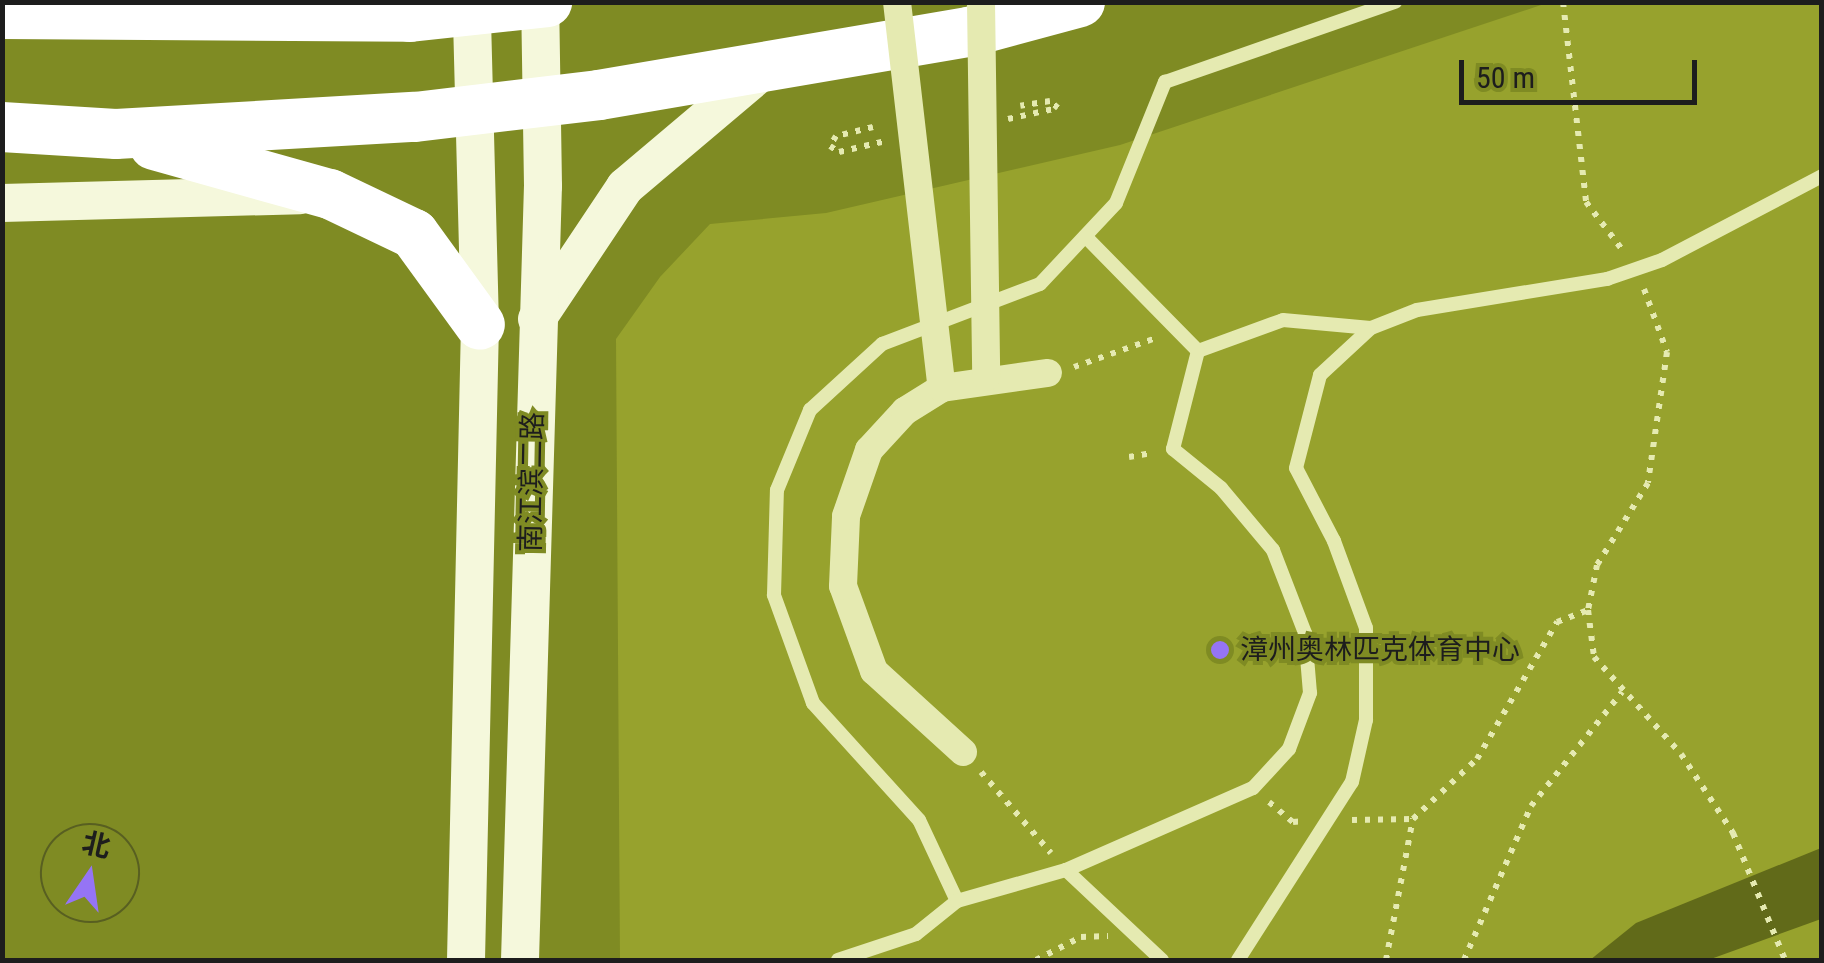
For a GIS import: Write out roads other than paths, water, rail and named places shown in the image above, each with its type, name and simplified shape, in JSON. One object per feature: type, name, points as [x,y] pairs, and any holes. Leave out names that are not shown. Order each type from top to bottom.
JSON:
[{"type":"highway","points":[[2,127],[116,134],[542,102],[969,32],[1080,2]]},
{"type":"highway","points":[[2,14],[410,18],[544,3]]},
{"type":"highway","points":[[116,134],[330,194],[414,234],[480,325]]},
{"type":"street","points":[[897,2],[942,388]]},
{"type":"street","points":[[981,2],[986,378]]},
{"type":"street","name":"南江滨二路","points":[[520,960],[544,3]]},
{"type":"street","name":"南江滨二路","points":[[466,960],[480,325],[472,11]]},
{"type":"street","points":[[536,322],[625,187],[769,65]]},
{"type":"street","points":[[2,203],[330,194]]},
{"type":"street","points":[[964,752],[874,671],[843,586],[846,516],[870,450],[904,411],[942,388],[986,378],[1048,374]]},
{"type":"lane","points":[[957,901],[919,820],[814,703],[774,595],[777,490],[810,410],[882,344],[1040,284],[1116,203],[1165,82],[1395,2]]},
{"type":"lane","points":[[1238,960],[1352,782],[1366,720],[1366,628],[1334,541],[1296,468],[1320,375],[1371,328],[1417,310],[1636,269],[1822,176]]},
{"type":"lane","points":[[1085,236],[1198,351]]},
{"type":"lane","points":[[1198,351],[1283,320],[1371,328]]},
{"type":"lane","points":[[838,960],[916,934],[957,901],[1066,870],[1253,788],[1289,749],[1310,693],[1305,632],[1272,550],[1221,488],[1174,449],[1198,351]]},
{"type":"lane","points":[[1066,870],[1159,955]]},
{"type":"place","name":"漳州奥林匹克体育中心","points":[[1220,650]]}]
